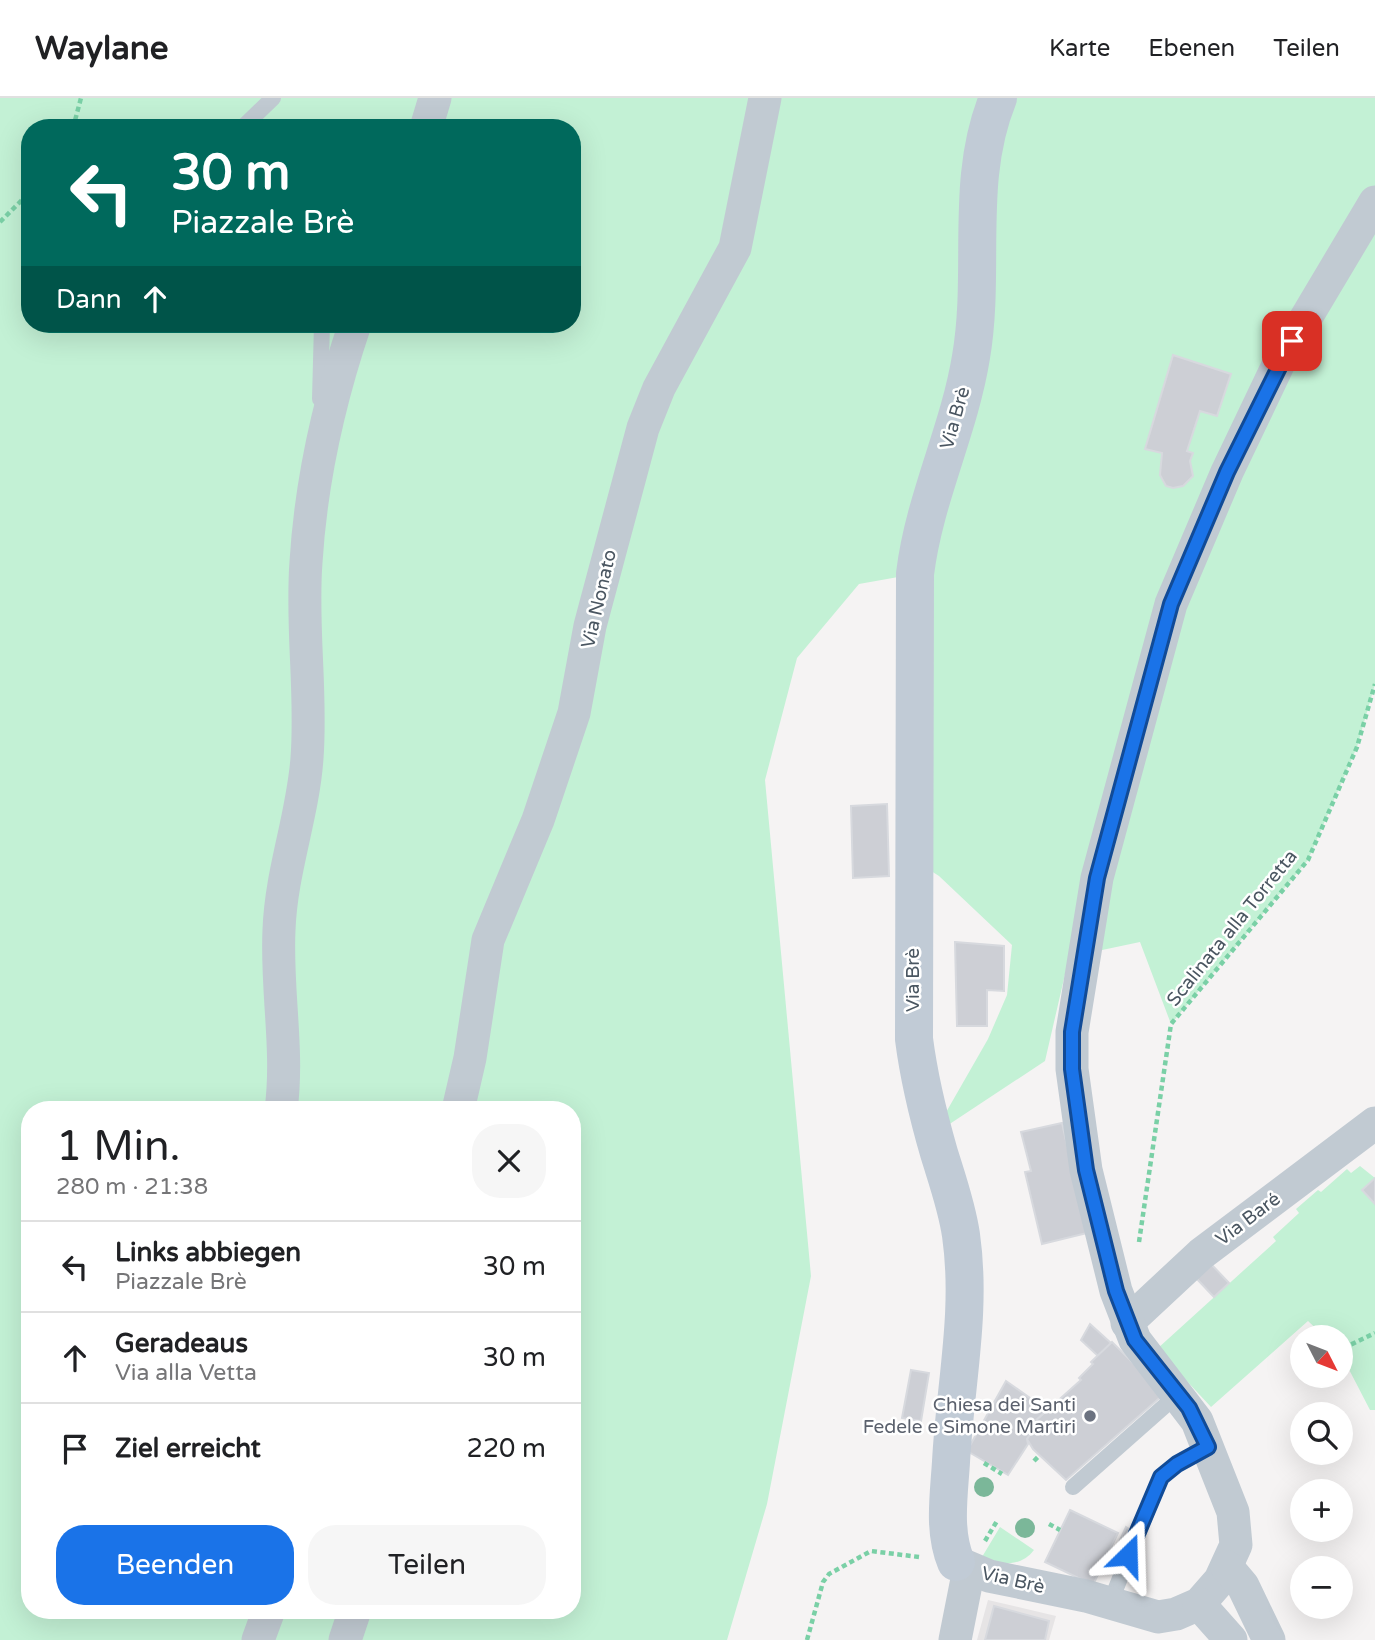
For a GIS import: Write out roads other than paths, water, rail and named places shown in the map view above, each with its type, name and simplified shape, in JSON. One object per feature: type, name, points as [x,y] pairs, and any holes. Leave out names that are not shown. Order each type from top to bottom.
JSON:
[{"type":"street","points":[[429,119],[435,98]]},
{"type":"street","name":"Via Nonato","points":[[460,1101],[470,1058],[488,940],[538,820],[574,713],[594,607],[643,428],[659,388],[735,248],[765,98]]},
{"type":"street","name":"Via Brè","points":[[998,98],[984,138],[978,184],[976,306],[971,360],[922,527],[915,574],[914,1039],[923,1094],[961,1231],[965,1279],[964,1344],[952,1444],[948,1513],[950,1542],[962,1566],[1014,1583],[1110,1603],[1158,1617],[1176,1614],[1199,1604]]},
{"type":"street","points":[[1231,1640],[1199,1604],[1227,1567],[1236,1545],[1237,1525],[1227,1491],[1197,1421],[1147,1358],[1126,1322],[1094,1213],[1079,1129],[1072,1069],[1072,1032],[1097,878],[1171,604],[1279,363],[1375,202]]},
{"type":"street","points":[[282,1101],[284,1069],[279,928],[282,893],[305,784],[310,706],[305,563],[323,437],[352,333]]},
{"type":"street","name":"Via Baré","points":[[1126,1322],[1201,1254],[1375,1123]]},
{"type":"street","points":[[955,1640],[962,1566]]},
{"type":"street","points":[[1227,1567],[1243,1586],[1269,1640]]},
{"type":"street","points":[[258,1640],[266,1619]]},
{"type":"street","points":[[345,1640],[352,1619]]},
{"type":"lane","points":[[251,119],[272,98]]},
{"type":"lane","points":[[322,333],[320,399],[323,437]]},
{"type":"lane","points":[[1073,1487],[1177,1395]]},
{"type":"lane","points":[[1110,1603],[1161,1477],[1177,1464],[1208,1447]]},
{"type":"place","name":"Chiesa dei Santi Fedele e Simone Martiri","points":[[1090,1416]]}]
